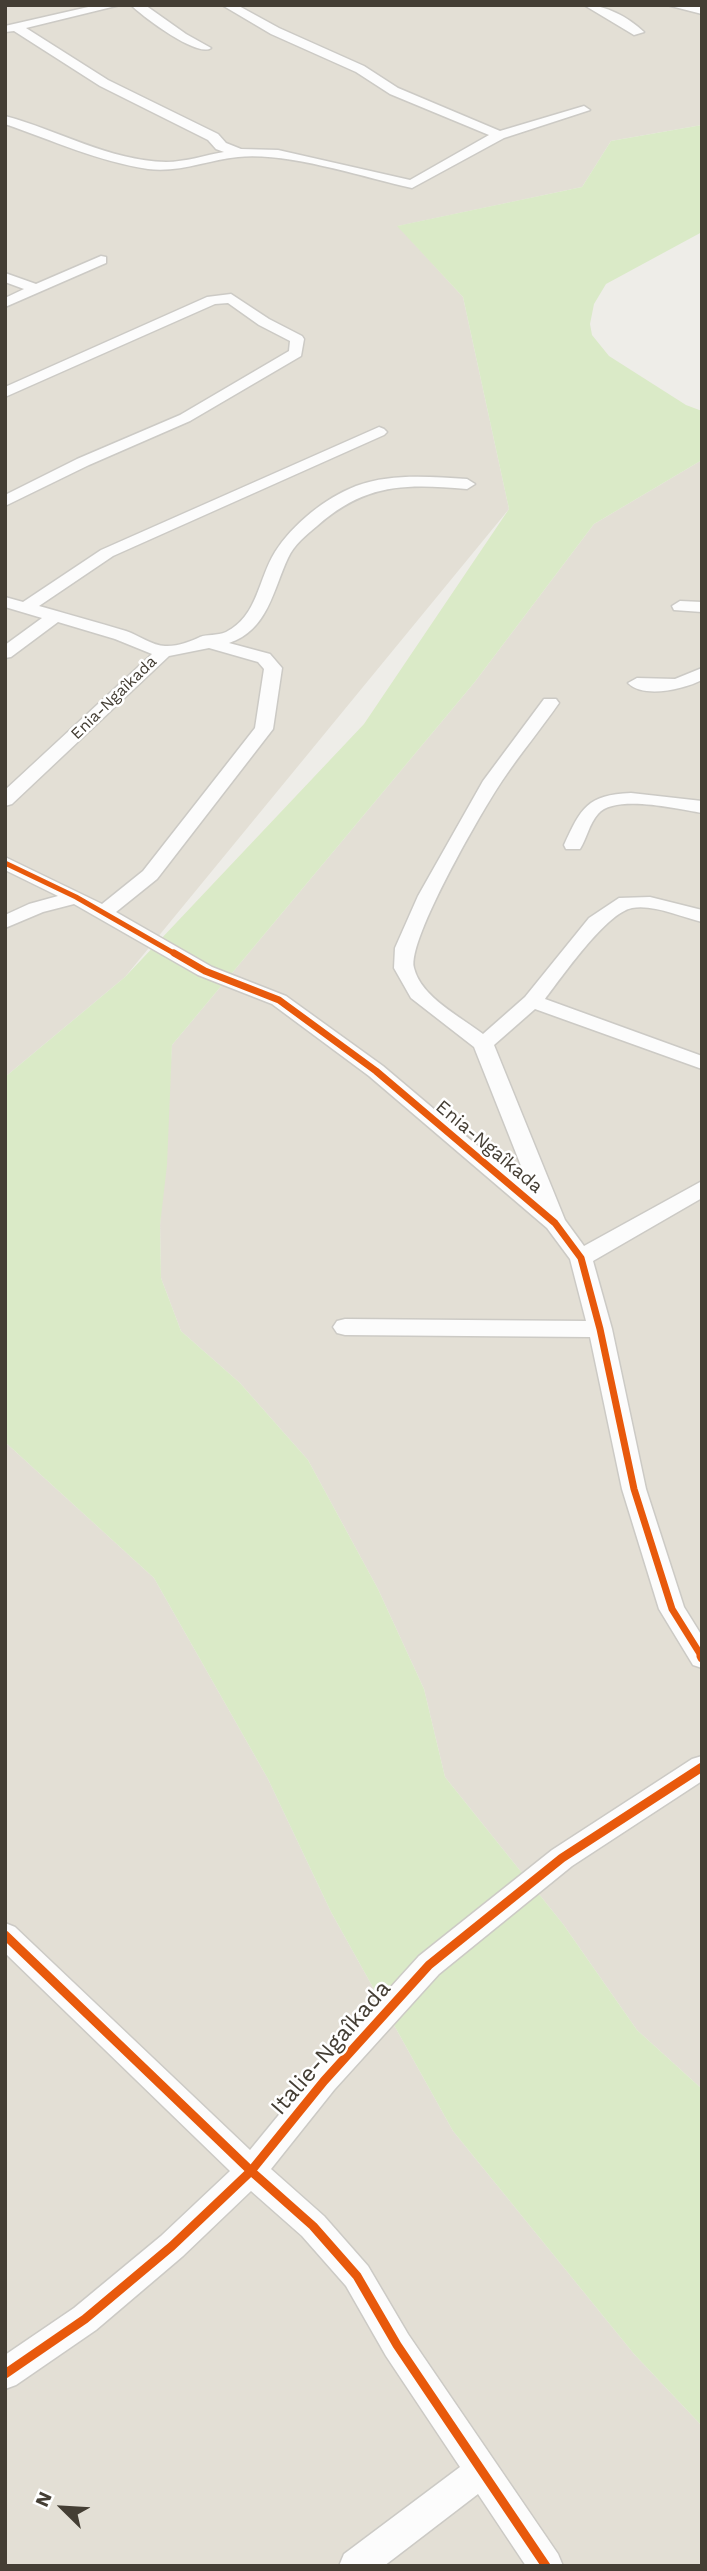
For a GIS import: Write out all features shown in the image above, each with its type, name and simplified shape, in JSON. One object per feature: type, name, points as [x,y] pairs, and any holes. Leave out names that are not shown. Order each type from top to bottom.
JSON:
[{"type":"street","points":[[45,5],[66,16]]},
{"type":"street","points":[[10,28],[114,5]]},
{"type":"street","points":[[137,5],[182,37],[205,48]]},
{"type":"street","points":[[228,5],[275,31],[360,69],[394,91],[499,135]]},
{"type":"street","points":[[590,5],[638,32]]},
{"type":"street","points":[[680,6],[702,10]]},
{"type":"street","points":[[10,28],[104,83],[213,137],[221,146],[239,153]]},
{"type":"street","points":[[5,120],[88,149],[148,165],[170,166],[239,153],[278,154],[411,184],[499,135],[584,110]]},
{"type":"street","points":[[5,303],[102,260]]},
{"type":"street","points":[[5,277],[37,289]]},
{"type":"street","points":[[5,393],[212,300],[231,298],[264,322],[297,339],[296,353],[185,418],[83,462],[5,501]]},
{"type":"street","points":[[26,607],[107,553],[379,432]]},
{"type":"street","points":[[163,652],[233,636],[247,625],[269,591],[279,559],[296,537],[326,508],[377,484],[408,480],[467,484]]},
{"type":"street","name":"Enia-Ngaîkada","points":[[5,602],[121,635],[163,652],[128,688],[5,800]]},
{"type":"street","points":[[680,606],[702,607]]},
{"type":"street","points":[[5,653],[54,617]]},
{"type":"street","points":[[103,912],[149,875],[225,782],[264,729],[273,668],[264,658],[205,642]]},
{"type":"street","points":[[637,683],[667,686],[680,684],[702,673]]},
{"type":"street","points":[[550,703],[492,781],[428,896],[405,948],[404,968],[418,994],[483,1044],[555,1223]]},
{"type":"street","points":[[573,845],[593,808],[608,801],[632,799],[702,807]]},
{"type":"street","name":"Enia-Ngaîkada","points":[[5,863],[76,897],[205,971],[279,1000],[376,1071],[555,1223],[581,1258],[600,1329],[634,1489],[672,1609],[702,1658]]},
{"type":"street","points":[[5,922],[36,908],[76,897]]},
{"type":"street","points":[[483,1044],[532,1001],[596,922],[626,902],[650,903],[702,916]]},
{"type":"street","points":[[532,1001],[702,1063]]},
{"type":"street","points":[[581,1258],[702,1188]]},
{"type":"street","points":[[345,1327],[600,1329]]},
{"type":"street","name":"Italie-Ngaîkada","points":[[5,2374],[85,2319],[172,2246],[251,2171],[324,2081],[429,1965],[562,1858],[702,1767]]},
{"type":"street","points":[[7,1940],[150,2071],[251,2171],[313,2226],[357,2276],[397,2345],[546,2566]]},
{"type":"street","points":[[356,2566],[482,2471]]},
{"type":"shaded area","points":[[5,5],[702,5],[702,125],[611,141],[582,187],[398,226],[463,297],[509,509],[125,977],[5,1077]]},
{"type":"shaded area","points":[[702,460],[702,2089],[637,2030],[563,1924],[445,1777],[424,1689],[378,1589],[308,1460],[240,1383],[181,1331],[161,1278],[160,1225],[172,1045],[474,683],[594,524]]},
{"type":"shaded area","points":[[5,1442],[154,1578],[268,1779],[331,1912],[453,2131],[634,2354],[702,2426],[702,2566],[5,2566]]},
{"type":"green space","points":[[702,125],[702,232],[606,284],[594,304],[590,324],[592,335],[609,356],[686,405],[702,411],[702,460],[594,524],[474,683],[172,1045],[167,1165],[160,1225],[161,1278],[181,1331],[240,1383],[308,1460],[378,1589],[424,1689],[445,1777],[563,1924],[637,2030],[702,2089],[702,2426],[634,2354],[453,2131],[331,1912],[268,1779],[154,1578],[5,1442],[5,1077],[125,977],[364,724],[509,509],[463,297],[397,226],[582,187],[611,141]]},
{"type":"cycle path","points":[[5,863],[76,897],[205,971],[279,1000],[376,1071],[555,1223],[581,1258],[600,1329],[634,1489],[672,1609],[702,1658]]},
{"type":"cycle path","points":[[5,2374],[85,2319],[172,2246],[251,2171],[324,2081],[429,1965],[562,1858],[702,1767]]},
{"type":"cycle path","points":[[5,1935],[251,2171],[313,2226],[357,2276],[397,2345],[546,2566]]}]
